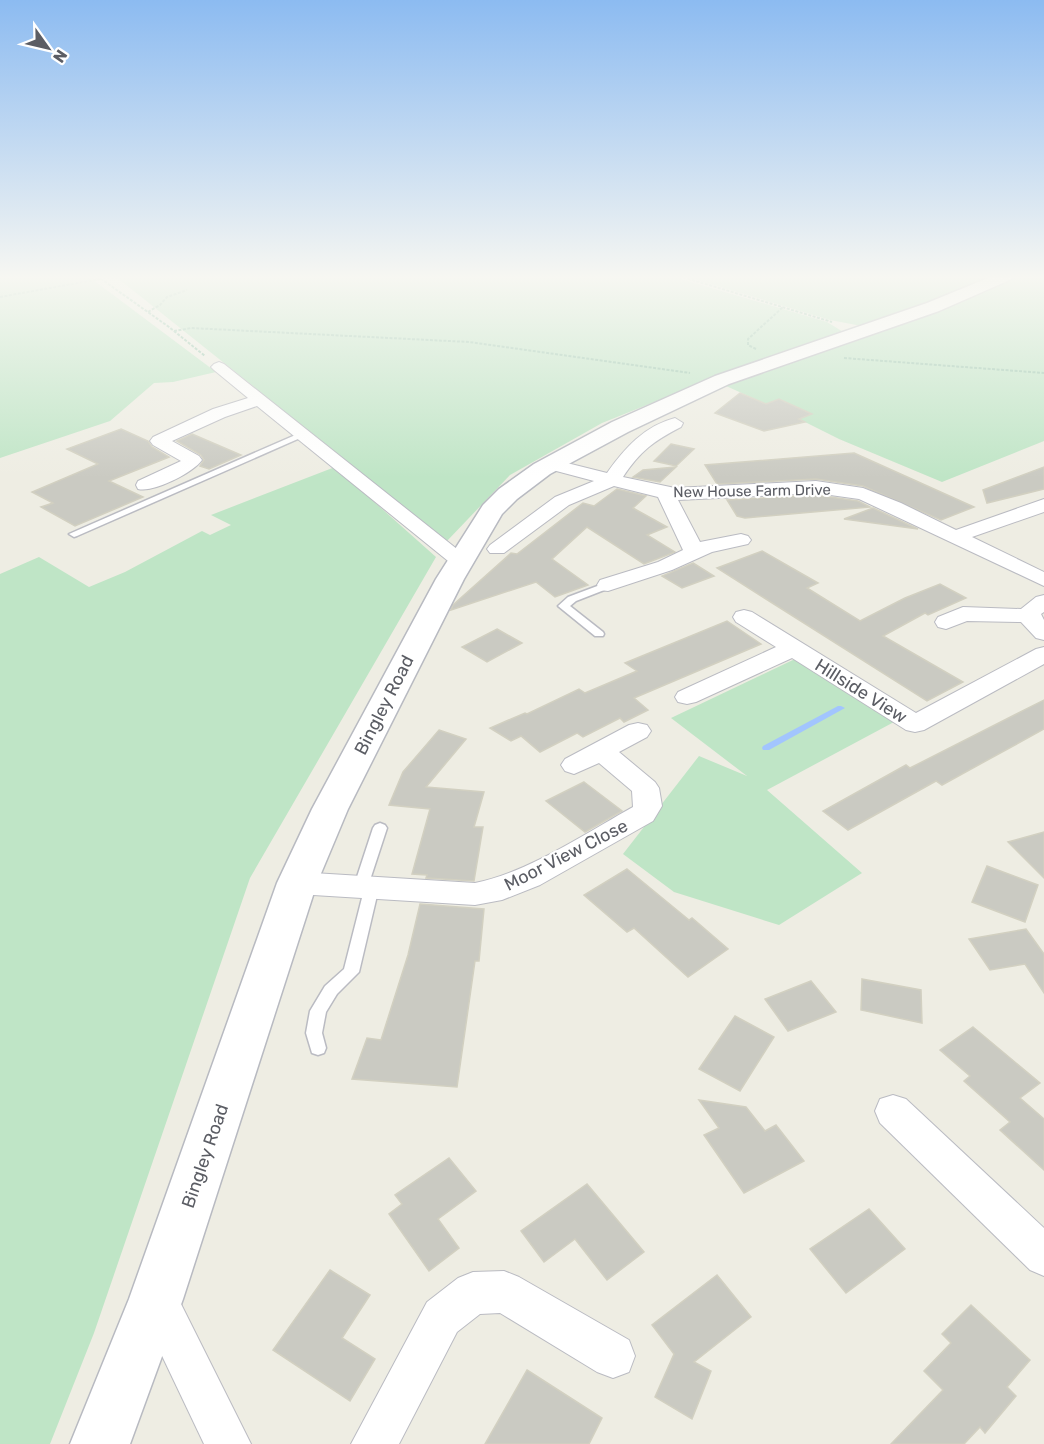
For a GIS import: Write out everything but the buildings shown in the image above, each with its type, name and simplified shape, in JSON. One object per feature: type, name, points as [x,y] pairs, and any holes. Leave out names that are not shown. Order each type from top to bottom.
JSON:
[{"type":"street","name":"Bingley Road","points":[[100,1444],[156,1299],[297,883],[330,809],[460,561],[492,510],[508,494],[551,464],[620,427],[722,380],[824,343]]},
{"type":"street","points":[[219,367],[460,561]]},
{"type":"street","points":[[145,485],[185,467],[193,460],[159,441],[219,413],[259,400]]},
{"type":"street","points":[[497,549],[562,501],[610,481],[631,452],[649,437],[675,423]]},
{"type":"street","name":"New House Farm Drive","points":[[551,464],[610,481],[665,493],[687,494],[802,487],[840,490],[876,499],[1044,580]]},
{"type":"street","points":[[665,493],[694,551]]},
{"type":"street","points":[[954,537],[1044,505]]},
{"type":"street","points":[[608,585],[665,566],[694,551],[716,544],[741,540]]},
{"type":"street","points":[[946,622],[963,614],[1039,617]]},
{"type":"street","name":"Hillside View","points":[[744,617],[915,724],[1044,654]]},
{"type":"street","points":[[687,697],[794,648]]},
{"type":"street","points":[[574,765],[638,731]]},
{"type":"street","name":"Moor View Close","points":[[297,883],[475,894],[502,889],[530,877],[635,820],[648,806],[645,788],[602,751]]},
{"type":"street","points":[[893,1111],[1044,1256]]},
{"type":"street","points":[[374,1444],[442,1317],[473,1293],[504,1292],[613,1356]]},
{"type":"street","points":[[156,1299],[228,1444]]},
{"type":"lane","points":[[74,534],[303,435]]},
{"type":"lane","points":[[599,634],[563,606],[572,599],[608,585]]},
{"type":"lane","points":[[318,1048],[315,1033],[318,1011],[331,990],[351,972],[380,828]]},
{"type":"path","points":[[189,343],[219,367]]},
{"type":"path","points":[[479,343],[627,363],[722,380]]},
{"type":"path","points":[[748,343],[751,347],[791,355],[1044,373]]},
{"type":"green space","points":[[0,343],[178,343],[216,372],[173,382],[154,383],[110,421],[0,458]]},
{"type":"green space","points":[[199,343],[815,343],[719,376],[602,423],[510,475],[447,541]]},
{"type":"green space","points":[[837,343],[1044,343],[1044,441],[942,482],[839,439],[799,419],[811,414],[779,399],[766,404],[726,386],[768,367]]},
{"type":"green space","points":[[335,467],[436,557],[250,878],[94,1333],[50,1444],[0,1444],[0,574],[39,557],[89,587],[125,572],[202,531],[210,535],[231,525],[211,515]]},
{"type":"green space","points":[[795,659],[894,722],[767,790],[862,873],[779,925],[674,892],[623,854],[699,756],[747,776],[671,718]]},
{"type":"waterway","points":[[766,748],[841,708]]}]
